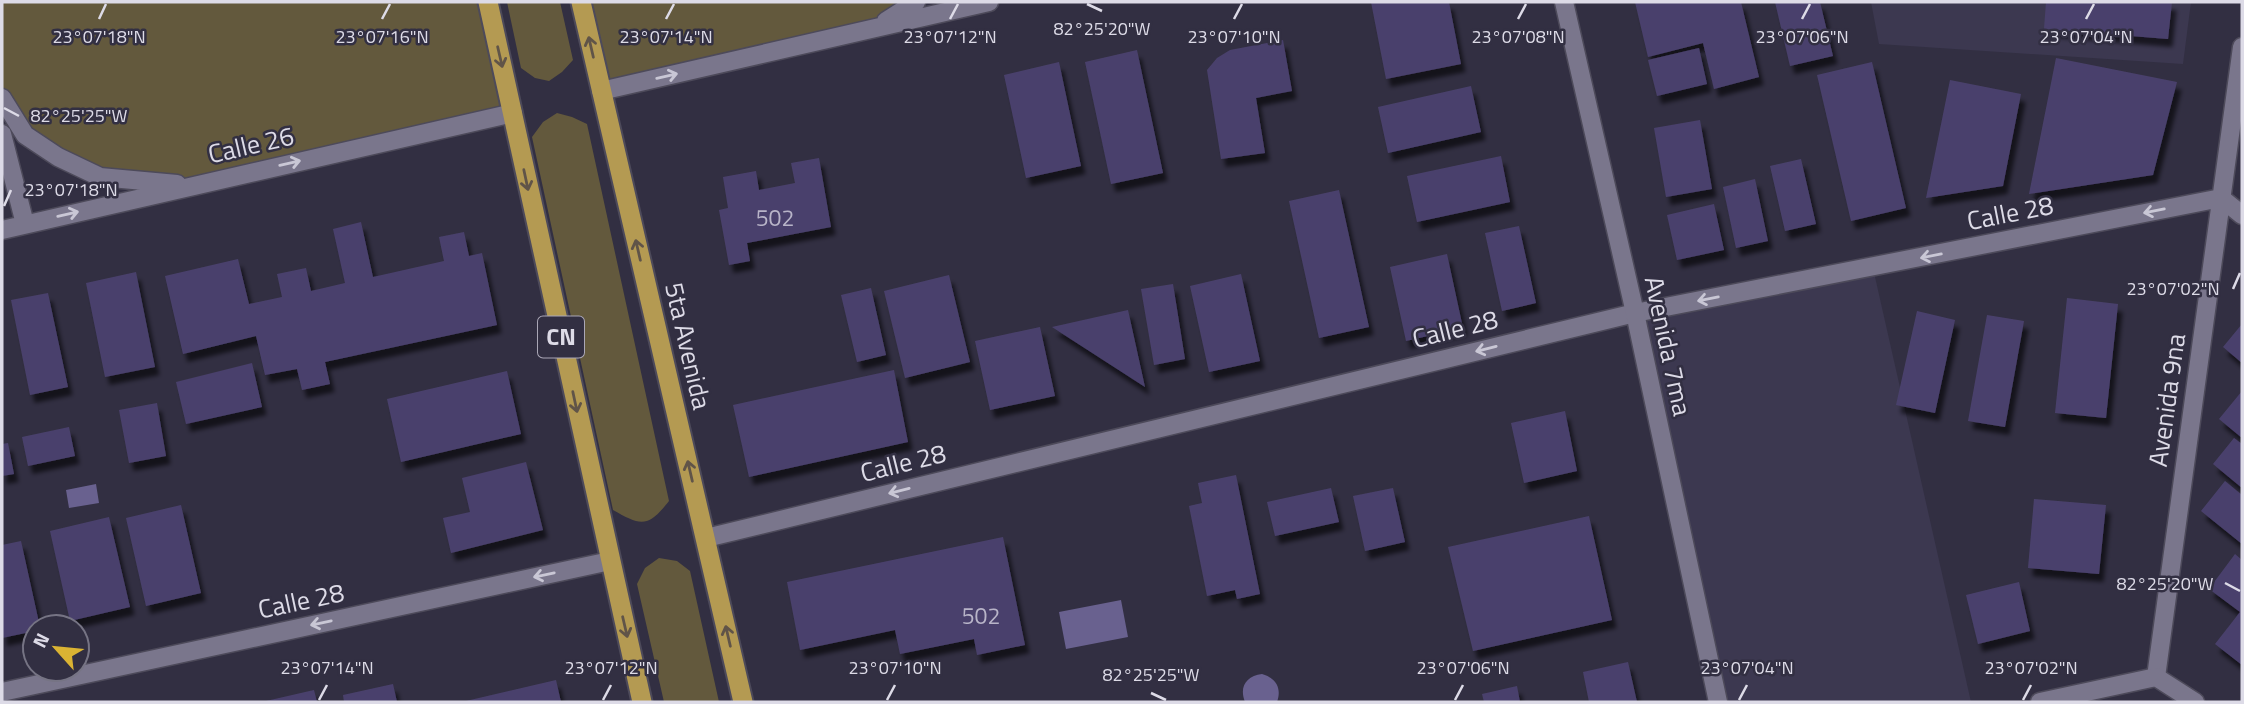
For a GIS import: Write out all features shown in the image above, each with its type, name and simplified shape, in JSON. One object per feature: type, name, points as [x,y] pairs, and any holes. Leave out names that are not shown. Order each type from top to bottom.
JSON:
[{"type":"highway","name":"CN","points":[[488,2],[642,702]]},
{"type":"highway","name":"5ta Avenida","points":[[580,2],[743,702]]},
{"type":"street","points":[[874,28],[916,2]]},
{"type":"street","points":[[601,91],[989,2]]},
{"type":"street","name":"Avenida 7ma","points":[[1564,2],[1635,313],[1718,702]]},
{"type":"street","name":"Avenida 9na","points":[[2156,677],[2242,47]]},
{"type":"street","points":[[2,98],[25,135],[58,157],[100,177],[192,186]]},
{"type":"street","name":"Calle 26","points":[[2,230],[513,113]]},
{"type":"street","points":[[2,134],[25,224]]},
{"type":"street","points":[[2221,198],[2242,215]]},
{"type":"street","name":"Calle 28","points":[[706,538],[1635,313],[2221,198]]},
{"type":"street","name":"Calle 28","points":[[2,692],[610,561]]},
{"type":"street","points":[[2039,702],[2156,677],[2195,702]]},
{"type":"street","points":[[2156,677],[2182,702]]},
{"type":"shaded area","points":[[2,2],[488,2],[513,113],[192,186],[100,177],[58,157],[2,98]]},
{"type":"shaded area","points":[[507,2],[560,2],[573,60],[549,81],[535,78],[521,68]]},
{"type":"shaded area","points":[[581,2],[916,2],[874,28],[601,91]]},
{"type":"shaded area","points":[[1871,2],[2191,2],[2183,64],[1879,44]]},
{"type":"shaded area","points":[[557,113],[587,124],[669,501],[655,516],[644,522],[613,510],[532,137],[543,122]]},
{"type":"shaded area","points":[[1873,268],[1971,702],[1718,702],[1635,313]]},
{"type":"shaded area","points":[[96,484],[99,503],[69,508],[66,490]]},
{"type":"shaded area","points":[[659,558],[677,561],[690,571],[719,702],[664,702],[637,584],[645,568]]},
{"type":"shaded area","points":[[1121,600],[1128,637],[1066,649],[1059,612]]},
{"type":"shaded area","points":[[1262,674],[1277,684],[1277,702],[1245,702],[1245,683]]},
{"type":"building","points":[[1371,2],[1449,2],[1461,64],[1386,79]]},
{"type":"building","points":[[1635,2],[1741,2],[1759,77],[1714,89],[1703,43],[1648,57]]},
{"type":"building","points":[[1775,2],[1820,2],[1833,56],[1790,66]]},
{"type":"building","points":[[2046,2],[2172,2],[2168,39],[2044,29]]},
{"type":"building","points":[[1283,40],[1292,91],[1256,98],[1265,153],[1221,159],[1207,70],[1217,58],[1230,50]]},
{"type":"building","points":[[1699,48],[1707,84],[1657,96],[1648,60]]},
{"type":"building","points":[[1137,50],[1163,173],[1111,184],[1085,62]]},
{"type":"building","points":[[2056,58],[2177,82],[2153,175],[2029,194]]},
{"type":"building","points":[[1059,62],[1081,166],[1026,178],[1004,75]]},
{"type":"building","points":[[1872,62],[1906,208],[1851,221],[1817,75]]},
{"type":"building","points":[[1950,80],[2021,94],[2003,186],[1926,198]]},
{"type":"building","points":[[1471,86],[1481,132],[1388,153],[1378,107]]},
{"type":"building","points":[[1700,120],[1712,189],[1666,197],[1654,128]]},
{"type":"building","points":[[1501,156],[1510,202],[1417,222],[1407,176]]},
{"type":"building","points":[[819,158],[831,227],[747,243],[750,261],[729,265],[719,210],[728,208],[723,177],[756,171],[759,190],[795,183],[791,163]]},
{"type":"building","points":[[1801,159],[1816,224],[1785,231],[1770,166]]},
{"type":"building","points":[[1755,179],[1768,241],[1736,248],[1723,187]]},
{"type":"building","points":[[1339,190],[1369,327],[1319,338],[1289,201]]},
{"type":"building","points":[[1714,204],[1724,250],[1677,260],[1667,215]]},
{"type":"building","points":[[361,222],[373,277],[444,261],[439,237],[464,232],[469,256],[482,253],[497,325],[325,362],[330,384],[302,390],[297,369],[265,375],[256,336],[183,354],[165,276],[238,259],[249,304],[282,297],[277,274],[306,268],[311,291],[345,283],[333,229]]},
{"type":"building","points":[[1519,226],[1536,303],[1502,311],[1485,233]]},
{"type":"building","points":[[1447,254],[1463,328],[1406,341],[1390,267]]},
{"type":"building","points":[[136,272],[155,367],[105,377],[86,283]]},
{"type":"building","points":[[1241,274],[1260,361],[1209,372],[1190,286]]},
{"type":"building","points":[[949,275],[970,362],[905,378],[884,291]]},
{"type":"building","points":[[1173,284],[1185,359],[1154,365],[1141,289]]},
{"type":"building","points":[[871,288],[886,355],[857,362],[841,295]]},
{"type":"building","points":[[48,293],[68,387],[30,395],[11,300]]},
{"type":"building","points":[[2067,298],[2118,304],[2106,418],[2055,413]]},
{"type":"building","points":[[1128,310],[1145,387],[1052,327]]},
{"type":"building","points":[[1917,311],[1955,320],[1935,413],[1896,405]]},
{"type":"building","points":[[1987,315],[2024,321],[2005,427],[1968,421]]},
{"type":"building","points":[[2242,324],[2242,363],[2223,347]]},
{"type":"building","points":[[1040,327],[1055,396],[990,410],[975,341]]},
{"type":"building","points":[[252,363],[262,407],[186,424],[176,382]]},
{"type":"building","points":[[894,370],[908,442],[749,477],[733,405]]},
{"type":"building","points":[[507,371],[521,434],[401,462],[387,399]]},
{"type":"building","points":[[2242,391],[2242,438],[2219,419]]},
{"type":"building","points":[[157,403],[166,456],[129,463],[119,410]]},
{"type":"building","points":[[1565,411],[1577,471],[1524,483],[1511,423]]},
{"type":"building","points":[[69,427],[75,456],[28,466],[22,437]]},
{"type":"building","points":[[2234,438],[2242,444],[2242,488],[2213,464]]},
{"type":"building","points":[[8,443],[14,474],[2,476],[2,444]]},
{"type":"building","points":[[526,462],[543,530],[451,553],[443,518],[470,512],[462,478]]},
{"type":"building","points":[[1236,475],[1260,594],[1237,599],[1235,590],[1207,596],[1189,506],[1202,503],[1198,483]]},
{"type":"building","points":[[2225,481],[2242,495],[2242,544],[2201,511]]},
{"type":"building","points":[[1331,488],[1339,522],[1275,536],[1267,502]]},
{"type":"building","points":[[1393,488],[1405,542],[1365,551],[1353,496]]},
{"type":"building","points":[[2034,499],[2106,505],[2099,574],[2028,568]]},
{"type":"building","points":[[181,505],[201,593],[146,606],[126,518]]},
{"type":"building","points":[[1589,516],[1612,620],[1473,651],[1448,547]]},
{"type":"building","points":[[109,517],[130,607],[91,616],[91,613],[68,613],[50,531]]},
{"type":"building","points":[[1003,537],[1025,645],[977,655],[974,639],[900,654],[895,630],[800,650],[787,582]]},
{"type":"building","points":[[21,541],[37,613],[21,613],[21,634],[2,638],[2,545]]},
{"type":"building","points":[[2235,554],[2242,560],[2242,665],[2215,644],[2240,612],[2209,589]]},
{"type":"building","points":[[2019,582],[2030,631],[1978,644],[1966,595]]},
{"type":"building","points":[[1628,662],[1637,702],[1589,702],[1583,672]]},
{"type":"building","points":[[556,680],[561,702],[466,701]]},
{"type":"building","points":[[393,684],[397,702],[344,702],[343,695]]},
{"type":"building","points":[[1517,686],[1520,702],[1484,702],[1482,694]]},
{"type":"building","points":[[314,690],[317,702],[266,701]]}]
